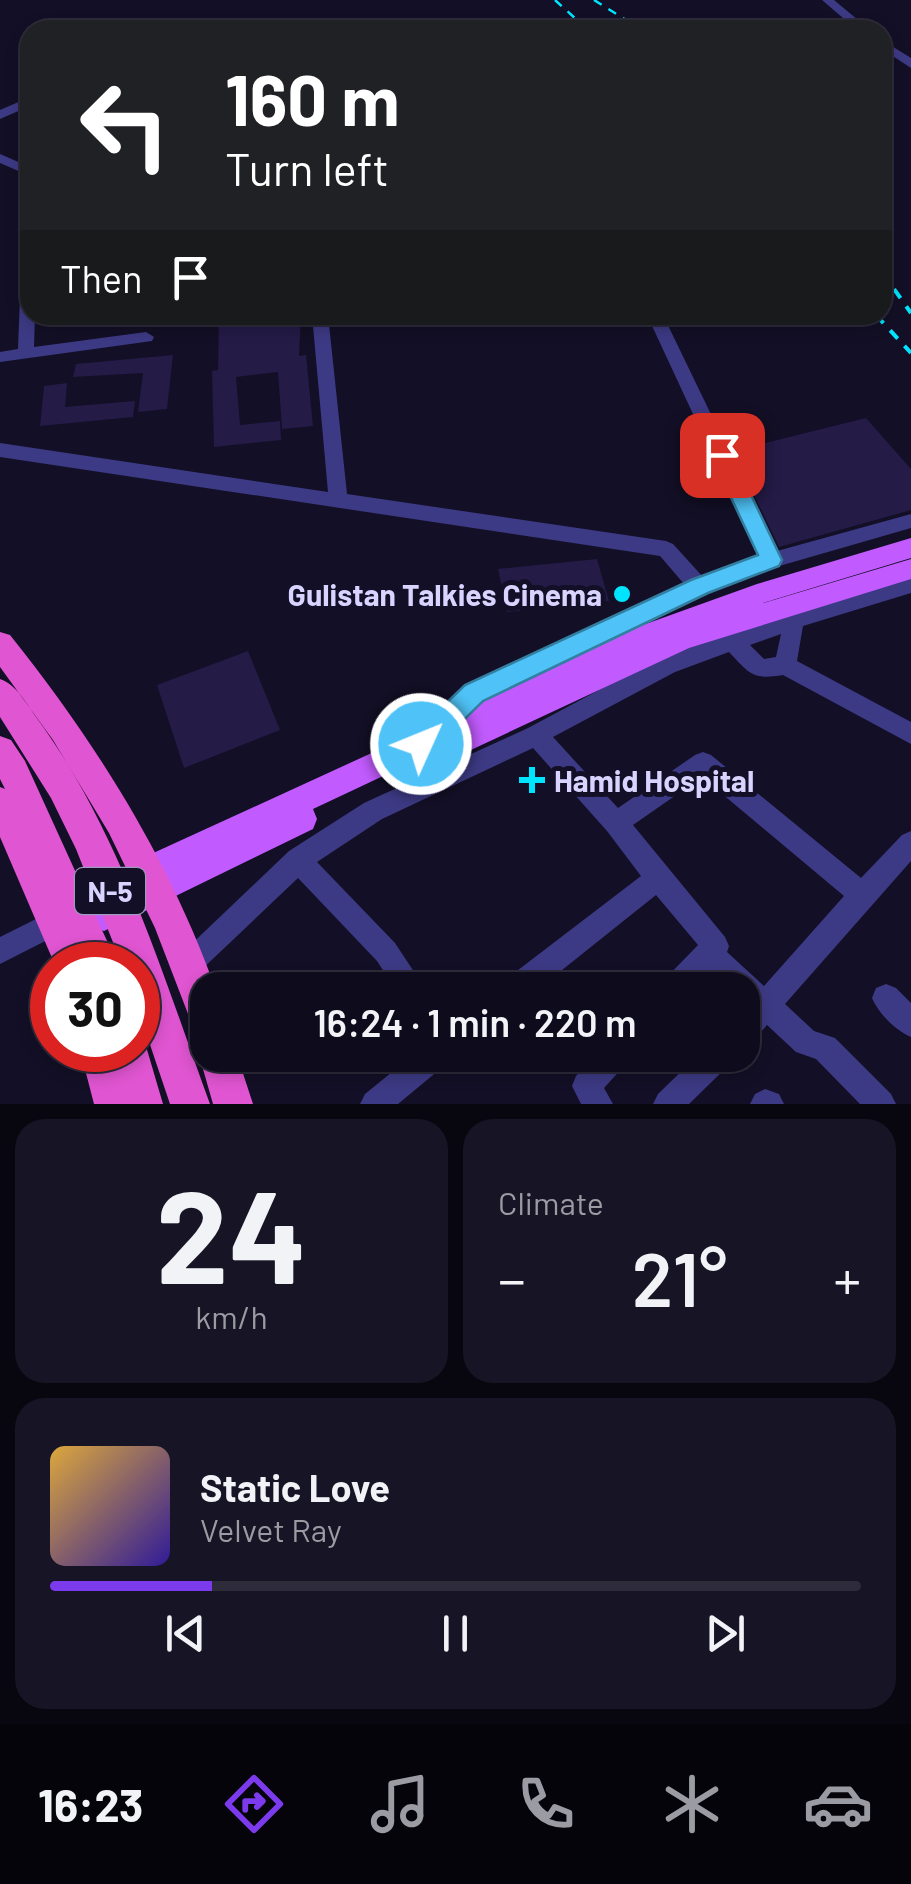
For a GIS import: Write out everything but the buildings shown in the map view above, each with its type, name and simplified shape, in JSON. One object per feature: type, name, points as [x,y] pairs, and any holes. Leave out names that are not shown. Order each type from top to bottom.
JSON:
[{"type":"highway","points":[[0,644],[57,714],[154,880],[193,972]]},
{"type":"highway","name":"N-5","points":[[0,692],[60,783],[126,926],[190,1104]]},
{"type":"highway","name":"N-5","points":[[0,750],[14,772],[90,942]]},
{"type":"highway","points":[[0,803],[64,941]]},
{"type":"highway","points":[[105,1072],[114,1104]]},
{"type":"highway","points":[[135,1072],[144,1104]]},
{"type":"highway","points":[[223,1072],[233,1104]]},
{"type":"main road","points":[[154,880],[428,757],[600,652],[668,625],[911,548]]},
{"type":"main road","points":[[64,941],[154,880],[421,744],[682,639],[911,569]]},
{"type":"street","points":[[827,0],[852,20]]},
{"type":"street","points":[[26,352],[27,325]]},
{"type":"street","points":[[321,325],[338,500]]},
{"type":"street","points":[[660,325],[771,560]]},
{"type":"street","points":[[0,357],[146,337]]},
{"type":"street","points":[[0,450],[666,548],[700,586]]},
{"type":"street","points":[[421,744],[474,693],[700,586],[771,560],[911,521]]},
{"type":"street","points":[[190,963],[298,860],[373,811],[536,735],[667,665],[794,620],[911,585]]},
{"type":"street","points":[[784,665],[794,620]]},
{"type":"street","points":[[734,642],[760,670],[784,665],[911,734]]},
{"type":"street","points":[[536,735],[616,823],[716,946],[690,972]]},
{"type":"street","points":[[616,823],[703,763],[856,889]]},
{"type":"street","points":[[760,1015],[856,889],[911,843]]},
{"type":"street","points":[[298,860],[386,952],[400,972]]},
{"type":"street","points":[[538,972],[658,878]]},
{"type":"street","points":[[0,952],[64,941]]},
{"type":"street","points":[[708,952],[806,1042],[826,1048],[881,1104]]},
{"type":"street","points":[[886,998],[911,1023]]},
{"type":"street","points":[[375,1104],[414,1072]]},
{"type":"street","points":[[598,1104],[586,1086],[599,1072]]},
{"type":"street","points":[[668,1104],[701,1072]]},
{"type":"railway","points":[[555,0],[577,20]]},
{"type":"railway","points":[[594,0],[626,20]]},
{"type":"railway","points":[[892,286],[911,313]]},
{"type":"railway","points":[[885,325],[911,353]]},
{"type":"place","name":"Gulistan Talkies Cinema","points":[[622,594]]},
{"type":"place","name":"Hamid Hospital","points":[[532,780]]},
{"type":"route","points":[[421,744],[474,693],[700,586],[771,560],[722,455]]}]
